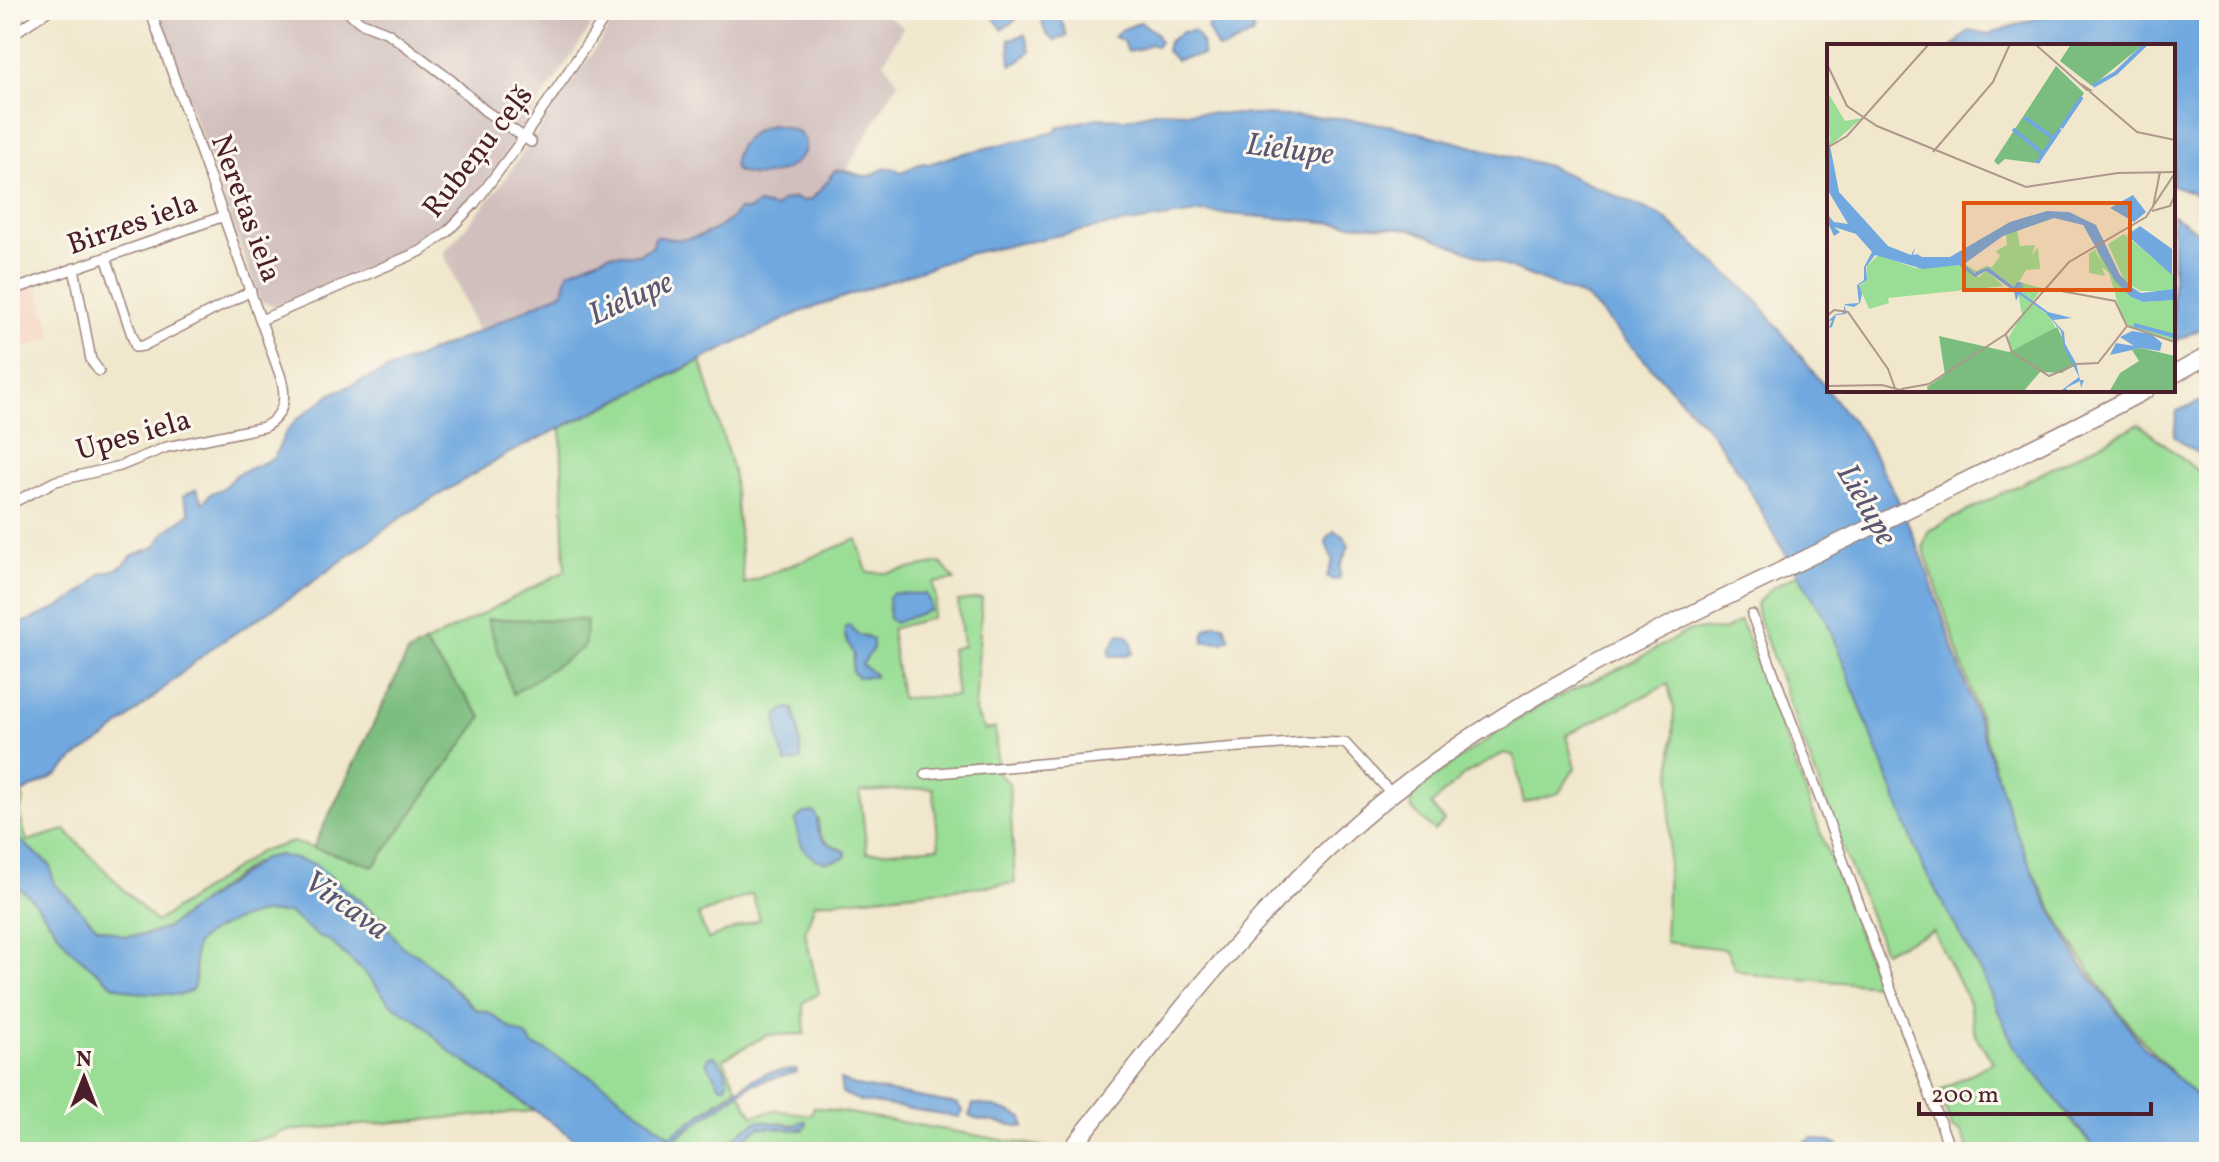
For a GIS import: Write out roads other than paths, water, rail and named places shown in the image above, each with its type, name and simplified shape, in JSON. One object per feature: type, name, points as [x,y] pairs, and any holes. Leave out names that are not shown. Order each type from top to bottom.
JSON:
[{"type":"highway","points":[[2175,374],[2209,355]]},
{"type":"highway","points":[[1074,1146],[1229,953],[1321,856],[1392,794],[1447,752],[1536,695],[1646,635],[2142,392]]},
{"type":"street","points":[[10,36],[49,10]]},
{"type":"street","name":"Neretas iela","points":[[150,10],[285,390],[283,408],[273,422]]},
{"type":"street","points":[[346,10],[360,22],[388,33],[451,80],[484,110],[528,139]]},
{"type":"street","name":"Rubeņu ceļš","points":[[261,320],[436,242],[474,204],[528,139],[610,10]]},
{"type":"street","name":"Birzes iela","points":[[10,291],[224,216]]},
{"type":"street","points":[[106,257],[136,347],[251,291]]},
{"type":"street","points":[[74,268],[91,360],[99,371]]},
{"type":"street","name":"Upes iela","points":[[10,504],[56,481],[120,466],[167,447],[254,430],[273,422]]},
{"type":"street","points":[[1752,615],[1951,1152]]},
{"type":"street","points":[[925,774],[1275,744],[1345,743],[1392,794]]},
{"type":"street","points":[[1074,1146],[1102,1152]]},
{"type":"water","points":[[988,10],[1011,10],[1016,20],[1002,29]]},
{"type":"water","points":[[2062,10],[2209,10],[2209,199],[2175,186],[2175,44],[1955,44],[1970,30],[1988,34]]},
{"type":"water","points":[[1245,15],[1254,23],[1253,34],[1218,49],[1207,28],[1210,21]]},
{"type":"water","points":[[1046,16],[1061,19],[1067,36],[1054,41],[1046,34],[1041,19]]},
{"type":"water","points":[[1141,22],[1156,33],[1160,42],[1156,46],[1149,44],[1128,51],[1122,40],[1114,37],[1121,30]]},
{"type":"water","points":[[1194,31],[1202,43],[1203,55],[1176,60],[1166,50],[1168,42],[1182,32]]},
{"type":"water","points":[[1025,35],[1030,51],[1011,65],[1009,39]]},
{"type":"water","name":"Lielupe","points":[[1159,111],[1340,118],[1394,126],[1548,166],[1662,216],[1754,297],[1863,435],[1896,495],[1923,559],[2015,829],[2042,893],[2081,964],[2144,1047],[2209,1108],[2209,1152],[2097,1152],[2013,1044],[1982,975],[1922,865],[1826,619],[1742,476],[1710,431],[1587,298],[1411,229],[1203,212],[1100,227],[967,254],[798,313],[511,452],[402,517],[296,594],[209,650],[57,775],[10,799],[12,627],[61,606],[82,592],[101,573],[119,567],[132,555],[155,547],[165,532],[190,513],[183,496],[196,489],[203,503],[211,493],[222,489],[237,474],[274,458],[285,434],[296,420],[333,393],[563,292],[568,272],[609,254],[639,254],[653,246],[655,237],[683,239],[701,235],[718,228],[738,210],[749,210],[758,204],[775,208],[782,201],[795,198],[811,200],[834,171],[844,170],[865,176],[885,168],[901,172],[922,163],[929,164],[1055,132],[1059,127],[1097,118],[1125,119]]},
{"type":"water","points":[[771,125],[793,130],[803,138],[805,149],[799,159],[771,174],[753,175],[735,170],[739,147],[750,135]]},
{"type":"water","points":[[2175,216],[2209,239],[2209,325],[2175,341]]},
{"type":"water","points":[[2209,398],[2209,462],[2174,436],[2177,411]]},
{"type":"water","points":[[1334,531],[1344,536],[1349,546],[1340,566],[1340,579],[1332,580],[1327,576],[1333,560],[1326,544],[1327,537]]},
{"type":"water","points":[[894,593],[926,594],[930,610],[895,623],[889,619],[888,597]]},
{"type":"water","points":[[1216,624],[1224,625],[1229,638],[1223,642],[1204,642],[1206,630]]},
{"type":"water","points":[[849,625],[858,635],[873,639],[873,648],[862,665],[875,677],[857,677],[852,671],[854,655],[845,636],[845,627]]},
{"type":"water","points":[[1119,634],[1127,635],[1133,653],[1110,656],[1109,651]]},
{"type":"water","points":[[786,708],[793,709],[798,725],[801,760],[786,763],[779,740],[777,716]]},
{"type":"water","points":[[814,812],[821,836],[827,843],[846,852],[845,857],[825,861],[804,849],[796,820],[803,813]]},
{"type":"water","name":"Vircava","points":[[10,832],[50,865],[54,883],[97,927],[125,936],[165,929],[264,858],[279,855],[315,864],[380,918],[402,947],[419,955],[475,1009],[490,1013],[511,1029],[527,1036],[533,1046],[605,1085],[670,1136],[753,1079],[767,1073],[796,1069],[797,1072],[752,1084],[674,1139],[683,1152],[588,1152],[564,1131],[449,1051],[421,1023],[390,1003],[368,976],[330,941],[318,936],[289,913],[251,916],[223,926],[199,941],[192,990],[181,995],[135,992],[113,985],[70,949],[37,905],[10,883]]},
{"type":"water","points":[[715,1056],[725,1069],[726,1086],[720,1086],[706,1062],[708,1057]]},
{"type":"water","points":[[840,1080],[857,1086],[957,1104],[963,1111],[959,1117],[860,1101],[842,1093]]},
{"type":"water","points":[[973,1104],[1017,1115],[1023,1118],[1024,1127],[975,1119],[969,1116]]},
{"type":"water","points":[[759,1121],[794,1126],[806,1121],[806,1127],[796,1130],[760,1127],[725,1152],[717,1152],[747,1127]]},
{"type":"water","points":[[1813,1138],[1838,1144],[1837,1152],[1807,1151],[1804,1143]]}]
